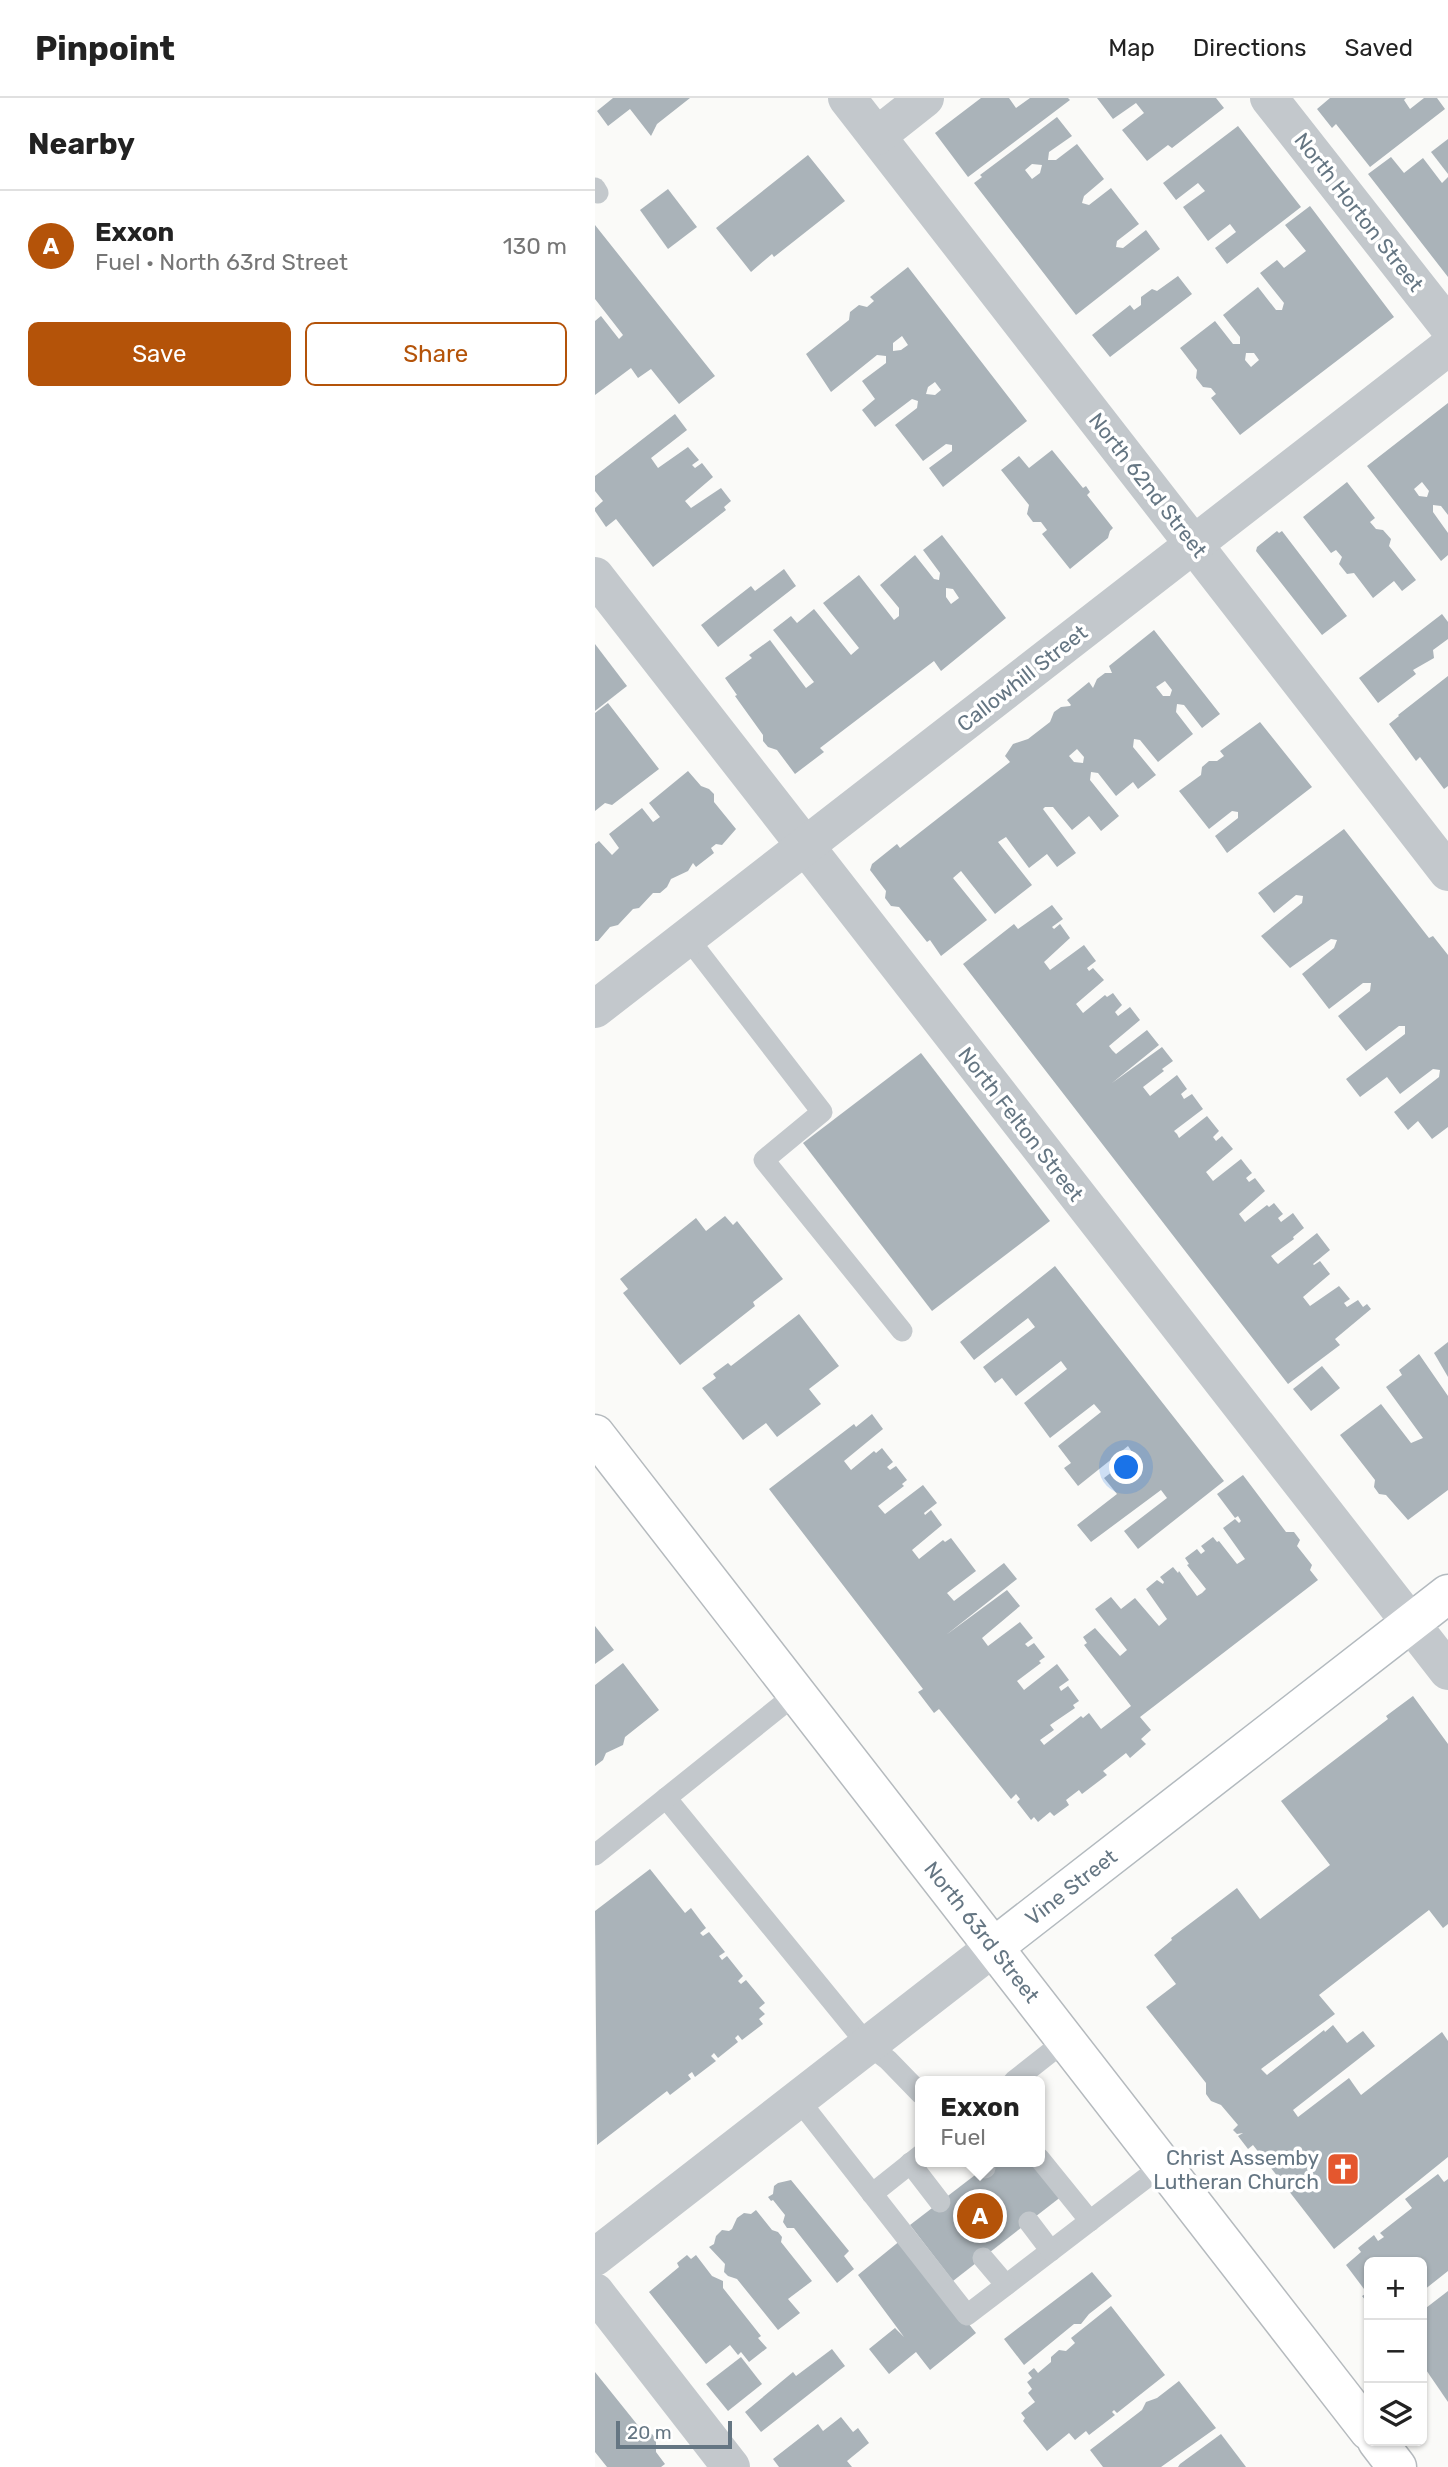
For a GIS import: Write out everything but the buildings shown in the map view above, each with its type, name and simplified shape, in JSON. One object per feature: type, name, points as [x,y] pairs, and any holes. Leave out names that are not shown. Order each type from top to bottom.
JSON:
[{"type":"main road","name":"North 63rd Street","points":[[595,1434],[1364,2425]]},
{"type":"main road","name":"Vine Street","points":[[994,1947],[1448,1594]]},
{"type":"main road","points":[[1381,2446],[1397,2467]]},
{"type":"street","name":"North 62nd Street","points":[[847,98],[1448,872]]},
{"type":"street","points":[[877,136],[925,98]]},
{"type":"street","name":"North Horton Street","points":[[1269,98],[1448,326]]},
{"type":"street","name":"Callowhill Street","points":[[595,1009],[1448,346]]},
{"type":"street","name":"North Felton Street","points":[[595,576],[1448,1671]]},
{"type":"street","name":"Vine Street","points":[[595,2257],[994,1947]]},
{"type":"street","points":[[595,2292],[731,2467]]},
{"type":"lane","points":[[687,937],[823,1112],[764,1160],[902,1331]]},
{"type":"lane","points":[[595,1855],[797,1693]]},
{"type":"lane","points":[[666,1798],[867,2044],[888,2060],[915,2088]]},
{"type":"lane","points":[[1020,2076],[1066,2040]]},
{"type":"lane","points":[[798,2099],[967,2315],[1163,2165]]},
{"type":"lane","points":[[872,2194],[915,2159]]},
{"type":"lane","points":[[1045,2165],[1090,2221]]},
{"type":"lane","points":[[920,2167],[940,2202]]},
{"type":"lane","points":[[1029,2222],[1051,2251]]},
{"type":"lane","points":[[983,2258],[1006,2285]]},
{"type":"place","name":"Christ Assemby Lutheran Church","points":[[1343,2169]]},
{"type":"place","name":"Exxon","points":[[980,2216]]}]
